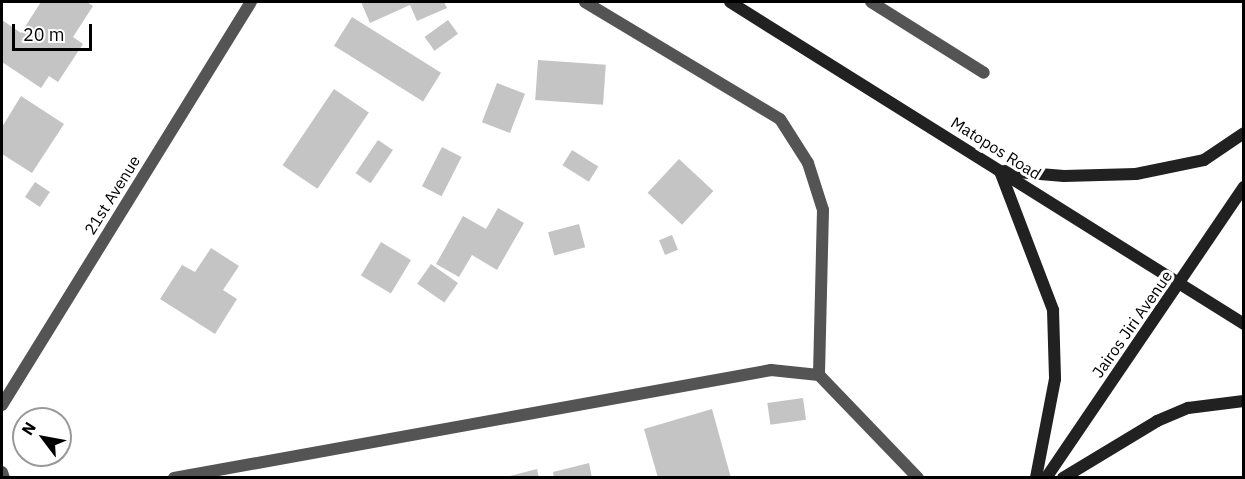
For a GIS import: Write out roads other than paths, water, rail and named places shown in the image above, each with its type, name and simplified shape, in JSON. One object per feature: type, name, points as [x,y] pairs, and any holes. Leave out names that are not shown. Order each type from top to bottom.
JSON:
[{"type":"main road","name":"Matopos Road","points":[[730,2],[1244,324]]},
{"type":"main road","points":[[1036,477],[1055,379],[1053,310],[1000,171],[1064,176],[1136,174],[1204,160],[1244,133]]},
{"type":"main road","name":"Jairos Jiri Avenue","points":[[1046,477],[1181,283],[1244,187]]},
{"type":"main road","points":[[1063,477],[1157,421],[1188,408],[1244,401]]},
{"type":"street","name":"21st Avenue","points":[[2,405],[251,2]]},
{"type":"street","points":[[585,2],[780,119],[808,163],[822,210],[819,375]]},
{"type":"street","points":[[871,2],[984,73]]},
{"type":"street","points":[[174,477],[771,370],[819,375],[918,477]]},
{"type":"street","points":[[2,472],[4,477]]}]
